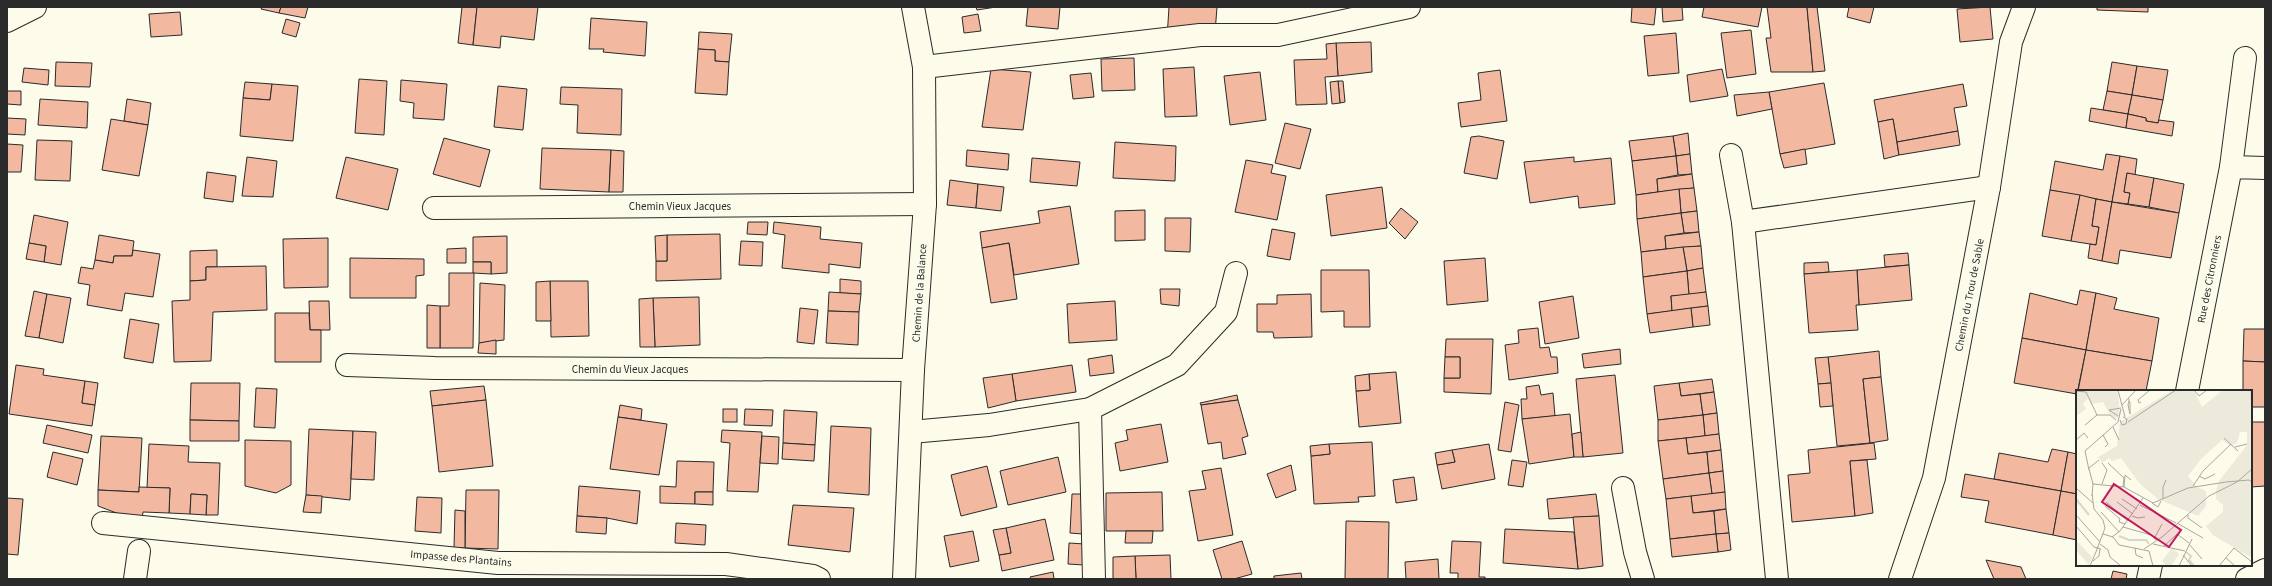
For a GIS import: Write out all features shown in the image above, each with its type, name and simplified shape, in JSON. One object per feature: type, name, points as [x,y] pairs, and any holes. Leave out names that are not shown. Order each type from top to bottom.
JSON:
[{"type":"street","points":[[7,22],[35,7]]},
{"type":"street","name":"Chemin de la Balance","points":[[904,579],[913,370],[925,204],[924,67],[913,7]]},
{"type":"street","points":[[924,67],[1200,35],[1278,34],[1410,7]]},
{"type":"street","name":"Chemin du Trou de Sable","points":[[1900,579],[1934,478],[1989,187],[2011,42],[2024,7]]},
{"type":"street","name":"Rue des Citronniers","points":[[2187,390],[2231,167],[2245,58]]},
{"type":"street","points":[[1731,155],[1743,222],[1777,579]]},
{"type":"street","points":[[2231,167],[2265,168]]},
{"type":"street","points":[[1743,222],[1989,187]]},
{"type":"street","name":"Chemin Vieux Jacques","points":[[434,208],[925,204]]},
{"type":"street","points":[[911,432],[989,425],[1090,409],[1177,365],[1226,312],[1236,273]]},
{"type":"street","name":"Chemin du Vieux Jacques","points":[[347,365],[443,368],[913,370]]},
{"type":"street","points":[[1090,409],[1094,579]]},
{"type":"street","points":[[1623,488],[1635,552],[1642,579]]},
{"type":"street","name":"Impasse des Plantains","points":[[103,523],[498,563],[726,564],[813,576],[819,579]]},
{"type":"street","points":[[135,579],[139,551]]},
{"type":"street","points":[[2148,579],[2151,566]]},
{"type":"street","points":[[2247,579],[2265,570]]},
{"type":"building","points":[[262,7],[281,7],[279,13],[261,9]]},
{"type":"building","points":[[281,7],[308,7],[305,18],[279,13]]},
{"type":"building","points":[[462,7],[477,7],[473,45],[458,43]]},
{"type":"building","points":[[477,7],[538,7],[534,40],[501,36],[500,48],[473,45]]},
{"type":"building","points":[[976,7],[996,7],[977,10]]},
{"type":"building","points":[[1028,7],[1060,7],[1058,29],[1026,26]]},
{"type":"building","points":[[1169,7],[1217,7],[1215,33],[1167,38]]},
{"type":"building","points":[[1632,7],[1656,7],[1654,25],[1631,22]]},
{"type":"building","points":[[1662,7],[1682,7],[1683,20],[1663,22]]},
{"type":"building","points":[[1704,7],[1762,7],[1758,27],[1702,17]]},
{"type":"building","points":[[1767,7],[1807,7],[1813,72],[1771,72],[1766,38],[1771,38]]},
{"type":"building","points":[[1807,7],[1817,7],[1825,71],[1813,72]]},
{"type":"building","points":[[1849,7],[1874,7],[1870,23],[1847,17]]},
{"type":"building","points":[[1990,7],[1993,39],[1960,42],[1957,9]]},
{"type":"building","points":[[2097,7],[2148,7],[2148,12],[2097,10]]},
{"type":"building","points":[[180,12],[182,35],[151,37],[149,14]]},
{"type":"building","points":[[978,14],[981,31],[964,33],[962,17]]},
{"type":"building","points":[[591,18],[647,22],[645,56],[603,52],[604,49],[589,49]]},
{"type":"building","points":[[286,19],[300,23],[296,37],[282,33]]},
{"type":"building","points":[[1751,30],[1756,74],[1727,78],[1721,33]]},
{"type":"building","points":[[699,32],[732,34],[729,62],[715,61],[715,50],[698,49]]},
{"type":"building","points":[[1676,33],[1679,73],[1648,76],[1644,36]]},
{"type":"building","points":[[1371,42],[1372,72],[1338,76],[1336,43]]},
{"type":"building","points":[[1336,43],[1338,76],[1325,77],[1327,104],[1296,105],[1294,60],[1327,59],[1326,44]]},
{"type":"building","points":[[698,49],[715,50],[715,61],[729,62],[727,95],[695,93]]},
{"type":"building","points":[[1134,58],[1135,90],[1102,91],[1101,59]]},
{"type":"building","points":[[56,62],[92,63],[90,87],[55,86]]},
{"type":"building","points":[[2112,62],[2137,66],[2132,95],[2107,91]]},
{"type":"building","points":[[2137,66],[2168,70],[2163,100],[2132,95]]},
{"type":"building","points":[[1194,67],[1197,116],[1165,117],[1163,69]]},
{"type":"building","points":[[24,68],[49,70],[48,85],[22,82]]},
{"type":"building","points":[[991,69],[1031,72],[1023,130],[982,127]]},
{"type":"building","points":[[1722,69],[1728,96],[1690,102],[1687,75]]},
{"type":"building","points":[[1500,70],[1507,121],[1461,127],[1458,103],[1481,100],[1478,73]]},
{"type":"building","points":[[1260,72],[1266,120],[1230,125],[1224,76]]},
{"type":"building","points":[[1091,73],[1094,97],[1073,99],[1070,75]]},
{"type":"building","points":[[359,79],[387,81],[384,135],[355,133]]},
{"type":"building","points":[[401,80],[447,84],[444,120],[413,118],[414,103],[400,101]]},
{"type":"building","points":[[1338,81],[1343,81],[1345,102],[1340,103]]},
{"type":"building","points":[[1338,81],[1340,103],[1332,104],[1330,82]]},
{"type":"building","points":[[245,82],[272,84],[270,100],[243,98]]},
{"type":"building","points":[[1824,83],[1835,144],[1780,154],[1769,92]]},
{"type":"building","points":[[272,84],[298,86],[293,141],[240,136],[243,98],[270,100]]},
{"type":"building","points":[[1963,84],[1967,106],[1954,108],[1958,131],[1897,142],[1893,119],[1878,122],[1874,100]]},
{"type":"building","points":[[498,86],[527,89],[523,130],[494,127]]},
{"type":"building","points":[[561,87],[622,89],[621,135],[577,133],[578,105],[560,104]]},
{"type":"building","points":[[7,91],[21,91],[21,105],[7,104]]},
{"type":"building","points":[[2107,91],[2132,95],[2128,114],[2103,110]]},
{"type":"building","points":[[1769,92],[1772,109],[1737,116],[1734,95]]},
{"type":"building","points":[[2132,95],[2163,100],[2158,123],[2146,121],[2146,118],[2128,114]]},
{"type":"building","points":[[40,99],[88,102],[87,128],[38,125]]},
{"type":"building","points":[[127,99],[151,103],[148,125],[124,121]]},
{"type":"building","points":[[2091,108],[2128,114],[2126,128],[2089,121]]},
{"type":"building","points":[[2128,114],[2146,118],[2146,121],[2158,123],[2159,120],[2174,122],[2172,136],[2126,128]]},
{"type":"building","points":[[7,118],[26,119],[25,135],[7,134]]},
{"type":"building","points":[[111,119],[148,125],[139,176],[102,170]]},
{"type":"building","points":[[1893,119],[1899,155],[1884,159],[1878,122]]},
{"type":"building","points":[[1285,123],[1311,129],[1300,169],[1275,163]]},
{"type":"building","points":[[1958,131],[1960,145],[1899,155],[1897,142]]},
{"type":"building","points":[[1688,133],[1690,154],[1676,156],[1673,136]]},
{"type":"building","points":[[1479,136],[1504,141],[1497,179],[1464,173],[1471,137]]},
{"type":"building","points":[[1673,136],[1676,156],[1632,161],[1629,141]]},
{"type":"building","points":[[444,138],[490,150],[480,187],[433,174]]},
{"type":"building","points":[[37,140],[72,141],[70,181],[35,180]]},
{"type":"building","points":[[1115,142],[1176,146],[1175,181],[1113,178]]},
{"type":"building","points":[[7,144],[23,145],[21,172],[7,172]]},
{"type":"building","points":[[542,148],[611,150],[609,192],[540,189]]},
{"type":"building","points":[[1805,149],[1807,164],[1784,168],[1780,154]]},
{"type":"building","points":[[611,150],[624,151],[623,192],[609,192]]},
{"type":"building","points":[[967,150],[1009,154],[1008,170],[966,166]]},
{"type":"building","points":[[1690,154],[1692,174],[1678,175],[1676,156]]},
{"type":"building","points":[[2106,154],[2120,156],[2112,202],[2050,190],[2055,161],[2103,170]]},
{"type":"building","points":[[1676,156],[1678,175],[1657,179],[1658,192],[1636,195],[1632,161]]},
{"type":"building","points":[[2120,156],[2137,159],[2135,175],[2127,173],[2124,192],[2130,193],[2128,204],[2112,202]]},
{"type":"building","points":[[247,157],[277,161],[273,197],[242,196]]},
{"type":"building","points":[[346,157],[398,169],[388,210],[336,198]]},
{"type":"building","points":[[1574,157],[1574,162],[1611,158],[1615,204],[1579,208],[1578,196],[1530,203],[1524,162]]},
{"type":"building","points":[[1032,158],[1080,162],[1077,186],[1030,182]]},
{"type":"building","points":[[1246,160],[1273,165],[1271,173],[1286,176],[1277,220],[1235,212]]},
{"type":"building","points":[[207,172],[236,176],[233,202],[204,198]]},
{"type":"building","points":[[2127,173],[2154,178],[2149,207],[2128,204],[2130,193],[2124,192]]},
{"type":"building","points":[[1692,174],[1694,188],[1658,192],[1657,179]]},
{"type":"building","points":[[2154,178],[2184,184],[2179,213],[2149,207]]},
{"type":"building","points":[[950,180],[978,184],[976,208],[947,205]]},
{"type":"building","points":[[978,184],[1004,187],[1001,211],[976,208]]},
{"type":"building","points":[[1382,187],[1387,228],[1331,236],[1326,195]]},
{"type":"building","points":[[1694,188],[1697,211],[1681,213],[1679,189]]},
{"type":"building","points":[[1679,189],[1681,213],[1637,219],[1636,195]]},
{"type":"building","points":[[2050,190],[2080,195],[2071,241],[2042,236]]},
{"type":"building","points":[[2080,195],[2096,199],[2092,226],[2099,227],[2096,245],[2071,241]]},
{"type":"building","points":[[2096,199],[2112,202],[2102,261],[2088,258],[2090,244],[2096,245],[2099,227],[2092,226]]},
{"type":"building","points":[[2112,202],[2179,213],[2171,258],[2120,250],[2118,264],[2102,261]]},
{"type":"building","points":[[1070,206],[1079,264],[1014,275],[1009,243],[982,248],[980,232],[1040,223],[1038,211]]},
{"type":"building","points":[[1401,208],[1418,222],[1405,239],[1389,223]]},
{"type":"building","points":[[1145,210],[1145,240],[1115,241],[1115,211]]},
{"type":"building","points":[[1697,211],[1699,232],[1684,233],[1681,213]]},
{"type":"building","points":[[1681,213],[1684,233],[1665,236],[1666,249],[1641,252],[1637,219]]},
{"type":"building","points":[[34,215],[68,222],[61,265],[44,262],[46,246],[29,243]]},
{"type":"building","points":[[1165,218],[1191,218],[1190,252],[1165,251]]},
{"type":"building","points":[[748,222],[768,222],[767,235],[747,234]]},
{"type":"building","points":[[774,222],[821,227],[820,239],[862,243],[860,268],[829,264],[829,273],[782,268],[785,235],[773,233]]},
{"type":"building","points":[[1272,229],[1295,233],[1290,260],[1267,256]]},
{"type":"building","points":[[1699,232],[1701,246],[1666,249],[1665,236]]},
{"type":"building","points":[[720,234],[721,279],[656,281],[656,261],[667,261],[667,235]]},
{"type":"building","points":[[99,235],[134,241],[132,256],[114,256],[113,263],[95,260]]},
{"type":"building","points":[[667,235],[667,261],[656,261],[655,236]]},
{"type":"building","points":[[507,236],[507,273],[491,274],[491,262],[473,262],[473,237]]},
{"type":"building","points":[[328,238],[328,287],[284,288],[283,239]]},
{"type":"building","points":[[741,241],[763,242],[762,266],[739,265]]},
{"type":"building","points":[[29,243],[46,246],[44,262],[26,259]]},
{"type":"building","points":[[1009,243],[1017,299],[991,303],[982,248]]},
{"type":"building","points":[[1701,246],[1703,268],[1687,271],[1683,247]]},
{"type":"building","points":[[1683,247],[1687,271],[1643,277],[1641,252]]},
{"type":"building","points":[[466,248],[466,263],[447,263],[447,249]]},
{"type":"building","points":[[133,250],[160,254],[153,297],[125,293],[122,311],[87,305],[90,285],[78,283],[81,267],[93,269],[95,260],[113,263],[114,256],[132,256]]},
{"type":"building","points":[[217,250],[217,267],[206,267],[206,280],[190,281],[190,251]]},
{"type":"building","points":[[1908,253],[1909,265],[1885,267],[1884,255]]},
{"type":"building","points":[[350,258],[424,259],[424,275],[416,276],[416,298],[350,298]]},
{"type":"building","points":[[1485,258],[1488,301],[1447,305],[1444,261]]},
{"type":"building","points":[[473,262],[491,262],[491,274],[473,273]]},
{"type":"building","points":[[1828,262],[1829,272],[1804,274],[1804,263]]},
{"type":"building","points":[[1909,265],[1912,300],[1859,305],[1857,270]]},
{"type":"building","points":[[266,266],[267,310],[213,312],[211,361],[174,362],[172,301],[190,300],[190,281],[206,280],[206,267]]},
{"type":"building","points":[[1703,268],[1706,292],[1689,295],[1687,271]]},
{"type":"building","points":[[1321,270],[1369,270],[1370,327],[1344,327],[1344,311],[1321,312]]},
{"type":"building","points":[[1857,270],[1859,305],[1856,305],[1858,330],[1809,333],[1804,274]]},
{"type":"building","points":[[1687,271],[1689,295],[1671,296],[1672,311],[1647,314],[1643,277]]},
{"type":"building","points":[[449,273],[474,273],[473,348],[440,348],[440,306],[449,306]]},
{"type":"building","points":[[840,279],[861,281],[861,294],[840,293]]},
{"type":"building","points":[[550,281],[588,281],[589,336],[551,337]]},
{"type":"building","points":[[550,281],[551,321],[536,321],[536,282]]},
{"type":"building","points":[[480,283],[505,285],[504,340],[479,343]]},
{"type":"building","points":[[1160,289],[1180,289],[1179,306],[1161,304]]},
{"type":"building","points":[[2080,290],[2096,293],[2086,350],[2022,338],[2030,293],[2077,305]]},
{"type":"building","points":[[34,291],[47,294],[39,338],[25,336]]},
{"type":"building","points":[[829,292],[861,294],[859,312],[828,311]]},
{"type":"building","points":[[1706,292],[1708,306],[1672,311],[1671,296]]},
{"type":"building","points":[[2096,293],[2117,298],[2114,309],[2159,318],[2152,361],[2086,350]]},
{"type":"building","points":[[47,294],[71,298],[63,343],[39,338]]},
{"type":"building","points":[[1311,294],[1312,337],[1274,338],[1273,332],[1257,332],[1257,304],[1277,304],[1277,295]]},
{"type":"building","points":[[1573,296],[1579,338],[1545,344],[1539,302]]},
{"type":"building","points":[[699,297],[700,345],[655,347],[653,298]]},
{"type":"building","points":[[653,298],[655,347],[640,347],[639,299]]},
{"type":"building","points":[[309,301],[329,301],[330,330],[310,330]]},
{"type":"building","points":[[1115,301],[1117,340],[1069,343],[1067,304]]},
{"type":"building","points":[[427,305],[440,306],[440,348],[427,348]]},
{"type":"building","points":[[1708,306],[1710,325],[1693,327],[1691,308]]},
{"type":"building","points":[[800,308],[818,310],[814,344],[797,342]]},
{"type":"building","points":[[1691,308],[1693,327],[1650,333],[1647,314]]},
{"type":"building","points":[[828,311],[859,312],[858,345],[826,343]]},
{"type":"building","points":[[275,313],[309,313],[310,330],[321,330],[321,362],[275,362]]},
{"type":"building","points":[[130,319],[159,324],[153,363],[124,358]]},
{"type":"building","points":[[1538,328],[1540,348],[1549,347],[1551,357],[1557,357],[1558,373],[1509,380],[1505,345],[1519,343],[1518,330]]},
{"type":"building","points":[[2244,329],[2265,329],[2265,362],[2243,361]]},
{"type":"building","points":[[2022,338],[2086,350],[2076,394],[2014,383]]},
{"type":"building","points":[[1446,339],[1493,339],[1491,394],[1444,392],[1444,378],[1460,378],[1460,357],[1445,357]]},
{"type":"building","points":[[496,340],[496,354],[478,353],[479,343]]},
{"type":"building","points":[[1620,349],[1621,364],[1584,368],[1582,354]]},
{"type":"building","points":[[2086,350],[2152,361],[2146,390],[2078,390]]},
{"type":"building","points":[[1879,351],[1881,377],[1863,379],[1870,443],[1837,446],[1828,357]]},
{"type":"building","points":[[1112,355],[1114,373],[1090,376],[1088,359]]},
{"type":"building","points":[[1445,357],[1460,357],[1460,378],[1444,378]]},
{"type":"building","points":[[1828,357],[1831,383],[1818,384],[1815,358]]},
{"type":"building","points":[[2243,361],[2265,362],[2265,407],[2252,407],[2252,390],[2243,390]]},
{"type":"building","points":[[16,365],[44,369],[43,375],[85,381],[82,403],[95,405],[92,426],[9,414]]},
{"type":"building","points":[[1072,365],[1076,392],[1016,401],[1012,374]]},
{"type":"building","points":[[1396,372],[1401,423],[1359,427],[1356,391],[1370,390],[1369,374]]},
{"type":"building","points":[[1012,374],[1016,401],[988,408],[983,378]]},
{"type":"building","points":[[1369,374],[1370,390],[1356,391],[1355,376]]},
{"type":"building","points":[[1615,375],[1623,453],[1583,457],[1576,379]]},
{"type":"building","points":[[1881,377],[1888,440],[1870,443],[1863,379]]},
{"type":"building","points":[[1712,379],[1714,392],[1681,396],[1679,383]]},
{"type":"building","points":[[85,381],[98,383],[95,405],[82,403]]},
{"type":"building","points":[[191,383],[240,383],[239,421],[190,420]]},
{"type":"building","points":[[1679,383],[1681,396],[1700,394],[1703,415],[1658,420],[1654,386]]},
{"type":"building","points":[[1831,383],[1833,406],[1820,407],[1818,384]]},
{"type":"building","points":[[1539,385],[1541,395],[1553,393],[1555,416],[1522,419],[1521,399],[1527,399],[1526,387]]},
{"type":"building","points":[[484,386],[486,400],[432,406],[430,391]]},
{"type":"building","points":[[256,388],[277,389],[275,428],[254,427]]},
{"type":"building","points":[[1714,392],[1717,413],[1703,415],[1700,394]]},
{"type":"building","points":[[1237,395],[1238,400],[1201,405],[1200,403]]},
{"type":"building","points":[[486,400],[493,466],[439,472],[432,406]]},
{"type":"building","points":[[1238,400],[1248,436],[1242,438],[1246,454],[1223,459],[1221,442],[1208,444],[1201,405]]},
{"type":"building","points":[[1505,402],[1519,405],[1511,452],[1498,450]]},
{"type":"building","points":[[620,405],[642,409],[641,420],[618,417]]},
{"type":"building","points":[[723,409],[737,409],[737,422],[723,422]]},
{"type":"building","points":[[745,409],[773,410],[772,426],[744,425]]},
{"type":"building","points":[[784,410],[817,412],[815,445],[783,443]]},
{"type":"building","points":[[1717,413],[1719,434],[1705,436],[1703,415]]},
{"type":"building","points":[[1570,414],[1574,457],[1529,464],[1522,419]]},
{"type":"building","points":[[1703,415],[1705,436],[1658,441],[1658,420]]},
{"type":"building","points":[[618,417],[667,424],[659,475],[610,469]]},
{"type":"building","points":[[190,420],[239,421],[239,441],[190,441]]},
{"type":"building","points":[[2252,422],[2265,422],[2265,486],[2252,487]]},
{"type":"building","points":[[1161,424],[1168,462],[1120,471],[1115,443],[1128,440],[1126,430]]},
{"type":"building","points":[[47,425],[92,435],[88,453],[43,443]]},
{"type":"building","points":[[831,426],[871,428],[869,495],[828,492]]},
{"type":"building","points":[[309,429],[353,431],[350,500],[306,495]]},
{"type":"building","points":[[722,430],[762,432],[758,492],[727,491],[730,443],[721,442]]},
{"type":"building","points":[[353,431],[376,432],[374,480],[351,479]]},
{"type":"building","points":[[1581,432],[1583,457],[1574,457],[1572,434]]},
{"type":"building","points":[[1719,434],[1721,450],[1688,454],[1686,438]]},
{"type":"building","points":[[101,436],[142,438],[139,492],[98,490]]},
{"type":"building","points":[[762,436],[779,437],[778,464],[760,463]]},
{"type":"building","points":[[1686,438],[1688,454],[1707,452],[1709,473],[1663,479],[1658,441]]},
{"type":"building","points":[[245,440],[291,441],[291,485],[276,493],[245,486]]},
{"type":"building","points":[[1372,442],[1375,496],[1358,497],[1359,502],[1314,504],[1311,456],[1330,454],[1329,444]]},
{"type":"building","points":[[783,443],[815,445],[814,461],[782,459]]},
{"type":"building","points":[[1874,443],[1876,459],[1850,461],[1855,516],[1792,522],[1788,475],[1810,473],[1808,450]]},
{"type":"building","points":[[149,444],[189,446],[188,462],[220,463],[218,515],[206,515],[207,495],[191,494],[190,514],[169,513],[170,488],[147,488]]},
{"type":"building","points":[[1329,444],[1330,454],[1311,456],[1310,446]]},
{"type":"building","points":[[1489,444],[1495,479],[1442,489],[1437,465],[1455,462],[1452,450]]},
{"type":"building","points":[[2052,449],[2068,452],[2061,491],[1994,479],[1999,453],[2048,462]]},
{"type":"building","points":[[1452,450],[1455,462],[1437,465],[1435,453]]},
{"type":"building","points":[[1721,450],[1723,471],[1709,473],[1707,452]]},
{"type":"building","points":[[53,452],[83,459],[77,485],[47,477]]},
{"type":"building","points":[[2068,452],[2076,454],[2076,494],[2061,491]]},
{"type":"building","points":[[1058,457],[1066,492],[1008,505],[1000,471]]},
{"type":"building","points":[[1512,460],[1527,462],[1523,487],[1508,485]]},
{"type":"building","points":[[1867,460],[1873,513],[1855,516],[1850,461]]},
{"type":"building","points":[[677,461],[714,462],[713,492],[695,492],[695,504],[660,503],[660,486],[676,487]]},
{"type":"building","points":[[1291,465],[1296,490],[1276,498],[1267,474]]},
{"type":"building","points":[[987,466],[997,507],[961,516],[951,475]]},
{"type":"building","points":[[1221,468],[1233,535],[1198,541],[1189,491],[1206,489],[1202,471]]},
{"type":"building","points":[[1723,471],[1725,492],[1712,494],[1709,473]]},
{"type":"building","points":[[1709,473],[1712,494],[1666,499],[1663,479]]},
{"type":"building","points":[[1965,474],[2061,491],[2053,535],[1985,522],[1989,501],[1961,497]]},
{"type":"building","points":[[1414,477],[1417,500],[1396,503],[1393,480]]},
{"type":"building","points":[[579,486],[640,491],[637,524],[607,518],[577,516]]},
{"type":"building","points":[[139,487],[170,488],[169,513],[143,512],[142,519],[127,517],[98,506],[98,490],[139,492]]},
{"type":"building","points":[[466,490],[499,490],[498,549],[465,548]]},
{"type":"building","points":[[2061,491],[2076,494],[2076,540],[2053,535]]},
{"type":"building","points":[[695,492],[713,492],[713,505],[695,504]]},
{"type":"building","points":[[1162,492],[1163,531],[1106,531],[1106,493]]},
{"type":"building","points":[[1725,492],[1726,509],[1693,513],[1691,496]]},
{"type":"building","points":[[191,494],[207,495],[206,515],[190,514]]},
{"type":"building","points":[[1072,494],[1085,494],[1083,534],[1070,533]]},
{"type":"building","points":[[1596,494],[1599,516],[1549,519],[1547,499]]},
{"type":"building","points":[[306,495],[322,496],[321,513],[303,512]]},
{"type":"building","points":[[1691,496],[1693,513],[1714,511],[1716,534],[1670,539],[1666,499]]},
{"type":"building","points":[[417,497],[442,498],[441,533],[415,531]]},
{"type":"building","points":[[7,498],[23,499],[18,555],[7,554]]},
{"type":"building","points":[[793,505],[854,508],[850,552],[788,545]]},
{"type":"building","points":[[1726,509],[1729,533],[1716,534],[1714,511]]},
{"type":"building","points":[[455,510],[465,511],[465,548],[454,548]]},
{"type":"building","points":[[577,516],[607,518],[606,534],[576,532]]},
{"type":"building","points":[[1599,516],[1603,566],[1578,569],[1573,517]]},
{"type":"building","points":[[1045,519],[1054,560],[1002,571],[999,555],[1011,553],[1006,528]]},
{"type":"building","points":[[1346,521],[1389,522],[1388,579],[1345,579]]},
{"type":"building","points":[[676,523],[706,525],[705,545],[675,543]]},
{"type":"building","points":[[1006,528],[1011,553],[999,555],[993,530]]},
{"type":"building","points":[[1505,529],[1574,532],[1578,569],[1503,563]]},
{"type":"building","points":[[973,531],[979,561],[950,567],[944,536]]},
{"type":"building","points":[[1126,531],[1153,531],[1152,543],[1125,543]]},
{"type":"building","points":[[1729,533],[1731,550],[1718,552],[1716,534]]},
{"type":"building","points":[[1716,534],[1718,552],[1672,557],[1670,539]]},
{"type":"building","points":[[1242,541],[1252,574],[1234,579],[1222,579],[1213,550]]},
{"type":"building","points":[[1452,541],[1481,542],[1479,577],[1485,577],[1485,579],[1458,579],[1458,573],[1450,573]]},
{"type":"building","points":[[1069,543],[1085,544],[1084,565],[1068,564]]},
{"type":"building","points":[[1170,555],[1171,579],[1136,579],[1135,556]]},
{"type":"building","points":[[1135,556],[1136,579],[1113,579],[1113,557]]},
{"type":"building","points":[[1438,559],[1439,579],[1406,579],[1405,562]]},
{"type":"building","points":[[1986,560],[2021,567],[2026,579],[1994,579]]},
{"type":"building","points":[[2113,571],[2127,574],[2126,579],[2111,579]]},
{"type":"building","points":[[1053,572],[1054,579],[1031,579],[1030,577]]},
{"type":"building","points":[[1301,573],[1302,579],[1274,579],[1274,576]]}]
